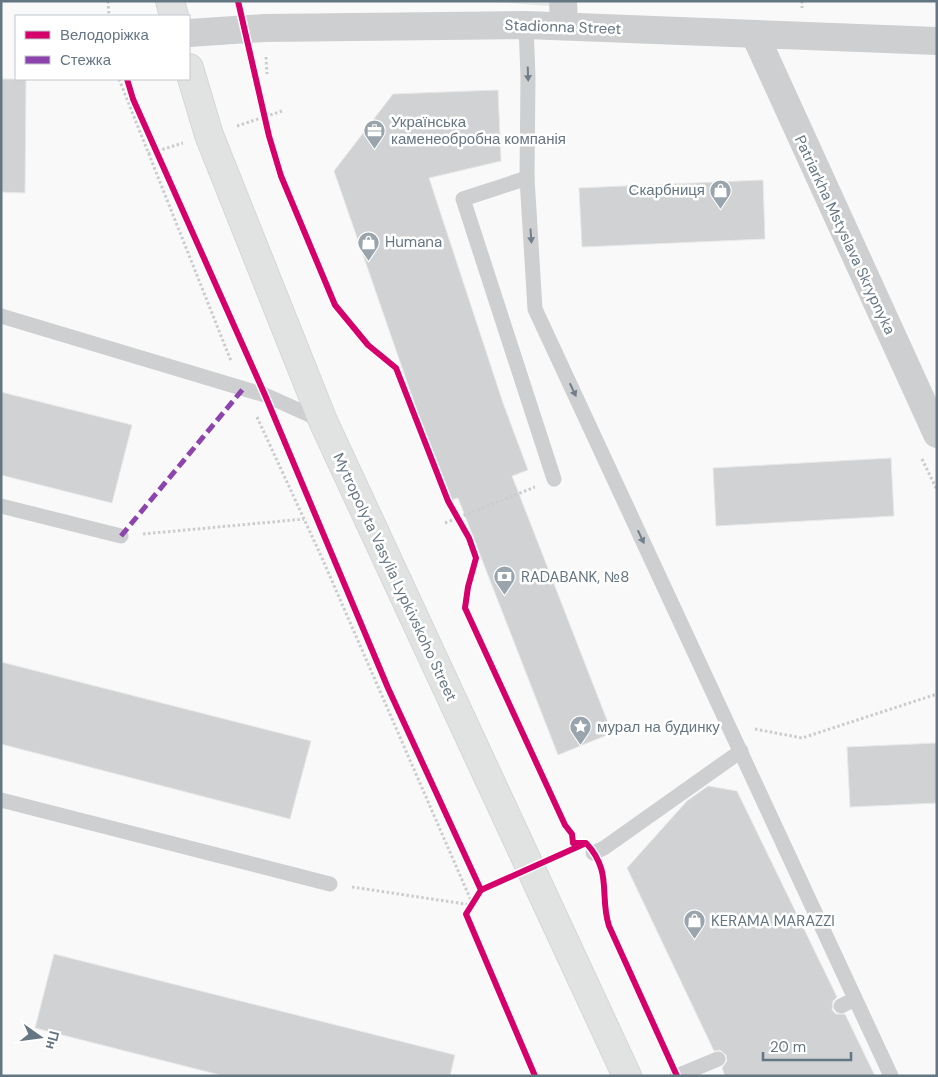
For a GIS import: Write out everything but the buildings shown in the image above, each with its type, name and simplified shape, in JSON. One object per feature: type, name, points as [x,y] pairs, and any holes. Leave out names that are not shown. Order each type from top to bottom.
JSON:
[{"type":"main road","points":[[170,1],[174,15]]},
{"type":"main road","name":"Mytropolyta Vasylia Lypkivskoho Street","points":[[190,71],[209,136],[323,421],[627,1076]]},
{"type":"street","name":"Stadionna Street","points":[[190,32],[275,28],[526,25],[563,13],[756,35],[937,41]]},
{"type":"street","name":"Patriarkha Mstyslava Skrypnyka","points":[[756,35],[937,434]]},
{"type":"lane","points":[[526,25],[528,77],[527,178],[535,309],[741,751],[848,1002],[891,1076]]},
{"type":"lane","points":[[527,178],[463,199],[554,479]]},
{"type":"lane","points":[[1,316],[265,395],[323,421]]},
{"type":"lane","points":[[1,506],[121,536]]},
{"type":"lane","points":[[593,853],[604,848],[741,751]]},
{"type":"lane","points":[[1,800],[330,884]]},
{"type":"lane","points":[[677,1076],[718,1059]]},
{"type":"path","points":[[108,1],[110,15]]},
{"type":"path","points":[[113,1],[115,15]]},
{"type":"path","points":[[119,80],[223,345],[304,519],[472,906]]},
{"type":"path","points":[[127,80],[160,159]]},
{"type":"path","points":[[262,106],[266,123]]},
{"type":"path","points":[[445,523],[554,479]]},
{"type":"path","points":[[452,508],[460,523]]},
{"type":"path","points":[[121,536],[304,519]]},
{"type":"path","points":[[728,724],[802,738],[937,694]]},
{"type":"path","points":[[330,884],[472,906]]},
{"type":"path","points":[[466,914],[477,898]]},
{"type":"shaded area","points":[[478,1],[549,1],[549,6]]},
{"type":"marked path","points":[[121,536],[243,389]]},
{"type":"cycle path","points":[[238,1],[269,136],[281,176],[335,305],[368,345],[396,368],[448,501],[469,538],[476,558],[468,587],[465,608],[565,825],[572,834],[573,843],[586,843],[600,864],[603,874],[606,915],[609,926],[677,1076]]},
{"type":"cycle path","points":[[127,80],[133,99],[265,395],[388,688],[481,890],[466,914],[535,1076]]},
{"type":"cycle path","points":[[481,890],[584,844]]},
{"type":"place","name":"Українська каменеобробна компанія","points":[[375,150]]},
{"type":"place","name":"Скарбниця","points":[[721,209]]},
{"type":"place","name":"Humana","points":[[369,261]]},
{"type":"place","name":"RADABANK, №8","points":[[505,596]]},
{"type":"place","name":"мурал на будинку","points":[[581,746]]},
{"type":"place","name":"KERAMA MARAZZI","points":[[695,940]]}]
